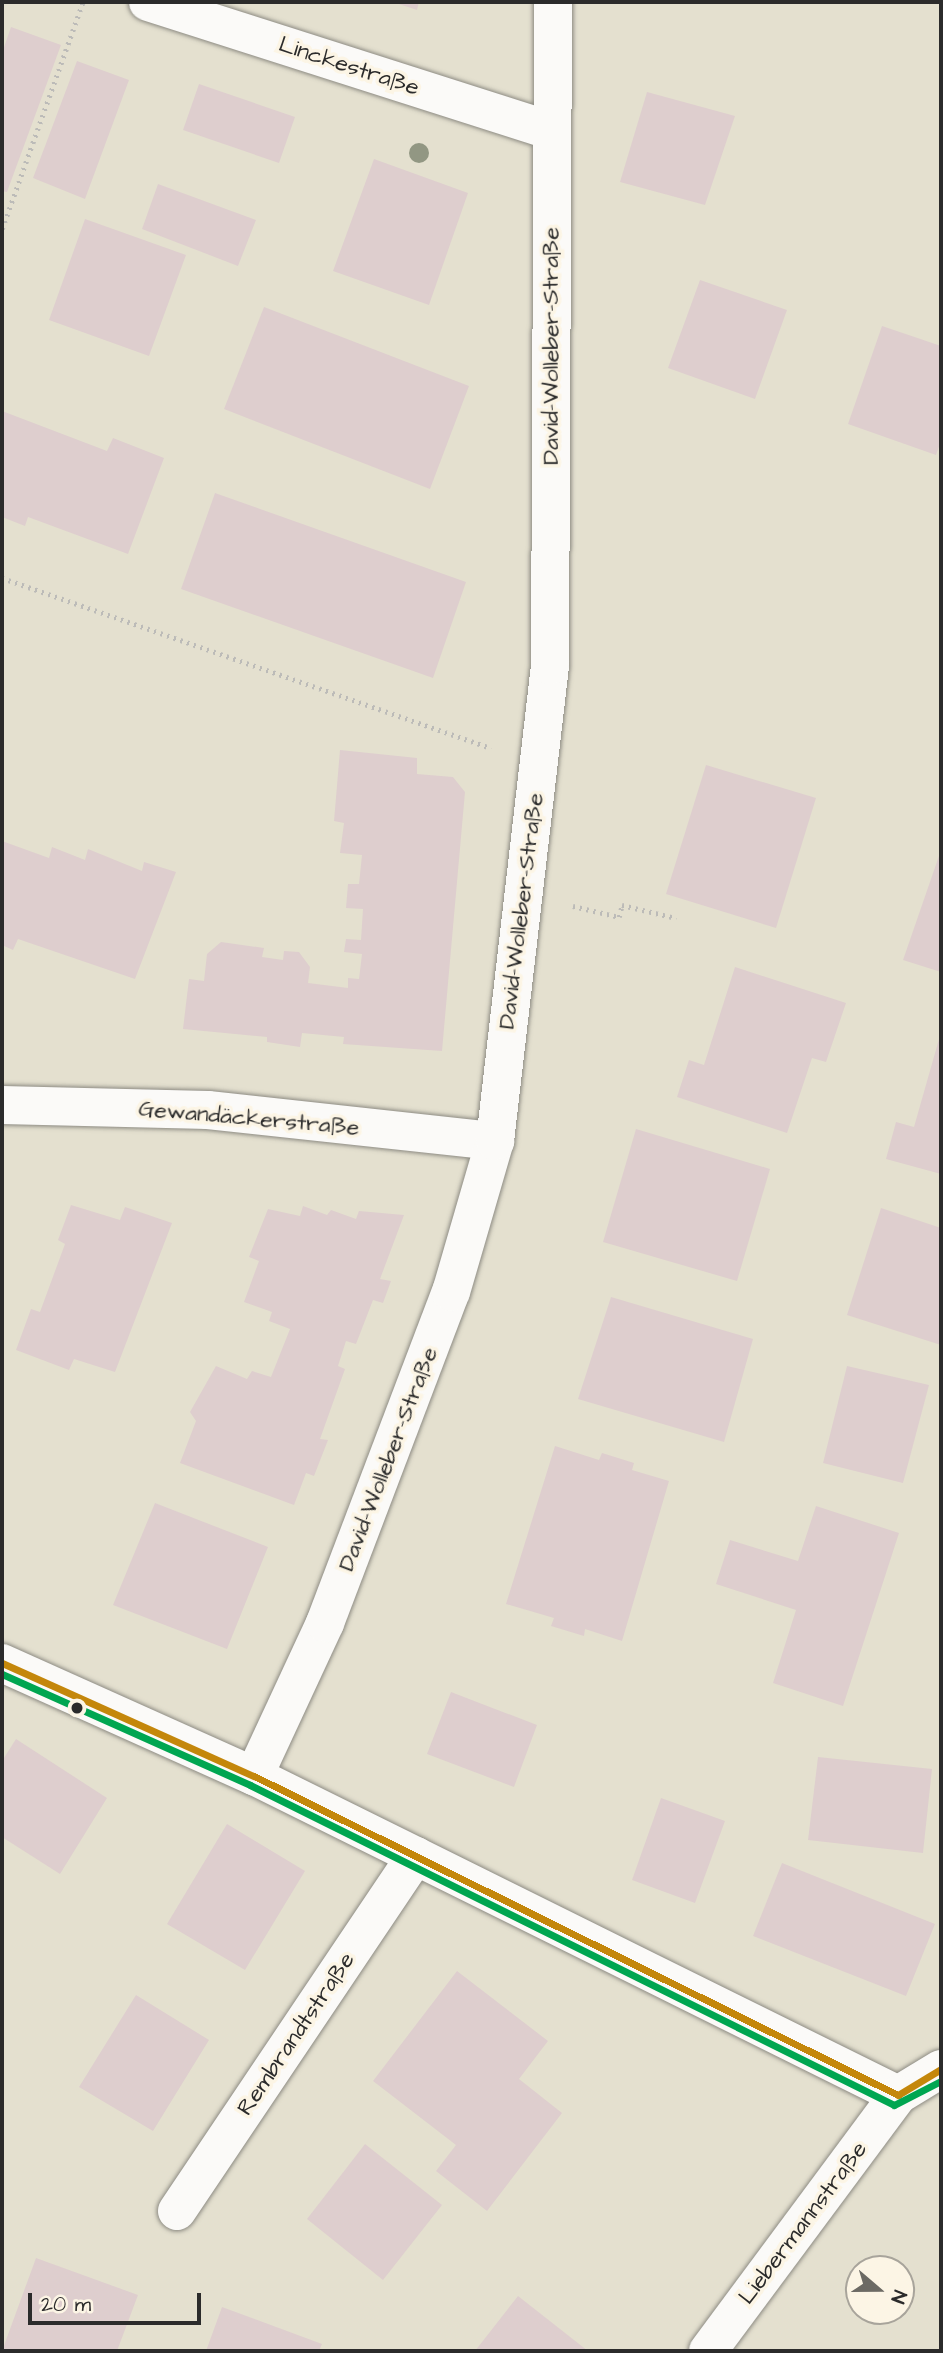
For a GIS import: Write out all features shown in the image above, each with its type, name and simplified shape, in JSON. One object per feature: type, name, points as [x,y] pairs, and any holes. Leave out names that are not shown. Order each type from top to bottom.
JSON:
[{"type":"street","name":"Linckestraße","points":[[148,2],[551,131]]},
{"type":"street","name":"David-Wolleber-Straße","points":[[254,1776],[325,1623],[441,1317],[495,1141],[550,665],[553,2]]},
{"type":"street","name":"Gewandäckerstraße","points":[[2,1105],[208,1110],[495,1141]]},
{"type":"street","points":[[2,1663],[254,1776],[898,2095],[941,2069]]},
{"type":"street","name":"Rembrandtstraße","points":[[177,2211],[416,1856]]},
{"type":"street","name":"Liebermannstraße","points":[[708,2351],[898,2095]]},
{"type":"path","points":[[2,229],[83,2]]},
{"type":"path","points":[[2,578],[538,764]]},
{"type":"path","points":[[619,917],[622,905],[676,918]]},
{"type":"building","points":[[393,2],[419,2],[417,10]]},
{"type":"building","points":[[11,27],[61,45],[7,192],[2,191],[2,53]]},
{"type":"building","points":[[77,61],[129,80],[85,199],[33,178]]},
{"type":"building","points":[[199,84],[295,117],[279,163],[183,130]]},
{"type":"building","points":[[647,92],[735,116],[705,205],[620,182]]},
{"type":"building","points":[[374,159],[468,193],[429,305],[333,271]]},
{"type":"building","points":[[158,184],[256,220],[238,266],[142,229]]},
{"type":"building","points":[[85,219],[186,255],[149,356],[49,320]]},
{"type":"building","points":[[700,280],[787,310],[755,399],[668,368]]},
{"type":"building","points":[[264,307],[469,386],[430,489],[224,409]]},
{"type":"building","points":[[882,326],[941,346],[941,441],[936,455],[848,424]]},
{"type":"building","points":[[2,411],[107,451],[113,438],[164,458],[128,554],[28,517],[25,526],[2,517]]},
{"type":"building","points":[[215,493],[466,582],[433,678],[181,589]]},
{"type":"building","points":[[340,750],[417,758],[417,774],[453,777],[465,792],[442,1051],[343,1044],[344,1037],[302,1033],[300,1047],[267,1042],[267,1037],[183,1029],[189,979],[204,981],[207,954],[221,942],[264,948],[262,957],[283,960],[284,951],[299,952],[310,967],[308,983],[348,988],[348,978],[359,979],[362,954],[344,952],[346,939],[361,940],[363,909],[346,908],[348,884],[359,884],[362,855],[340,853],[344,823],[334,821]]},
{"type":"building","points":[[706,765],[816,798],[776,928],[666,894]]},
{"type":"building","points":[[2,841],[49,858],[52,847],[85,860],[88,849],[142,871],[144,862],[176,872],[135,979],[18,939],[13,950],[2,945]]},
{"type":"building","points":[[941,850],[941,972],[903,960]]},
{"type":"building","points":[[735,967],[846,1003],[826,1062],[812,1058],[787,1133],[677,1097],[689,1060],[704,1065]]},
{"type":"building","points":[[941,1032],[941,1174],[886,1159],[896,1122],[914,1127]]},
{"type":"building","points":[[636,1129],[770,1169],[737,1281],[603,1242]]},
{"type":"building","points":[[71,1205],[120,1220],[125,1207],[172,1223],[115,1372],[74,1359],[69,1370],[16,1350],[31,1309],[40,1312],[65,1244],[58,1240]]},
{"type":"building","points":[[303,1206],[327,1215],[331,1210],[356,1219],[359,1211],[404,1215],[380,1279],[391,1281],[383,1303],[373,1300],[356,1344],[346,1341],[338,1366],[345,1369],[320,1439],[328,1440],[314,1476],[306,1473],[294,1505],[180,1463],[196,1421],[190,1412],[216,1366],[247,1379],[252,1371],[271,1377],[290,1329],[269,1321],[272,1312],[244,1302],[259,1261],[249,1257],[268,1209],[300,1216]]},
{"type":"building","points":[[881,1208],[941,1228],[941,1345],[847,1315]]},
{"type":"building","points":[[611,1297],[753,1339],[724,1442],[578,1399]]},
{"type":"building","points":[[847,1366],[929,1385],[903,1483],[823,1463]]},
{"type":"building","points":[[555,1446],[599,1460],[602,1453],[634,1463],[632,1470],[669,1481],[622,1641],[585,1629],[584,1636],[551,1626],[554,1618],[506,1604]]},
{"type":"building","points":[[155,1503],[268,1547],[227,1649],[113,1605]]},
{"type":"building","points":[[816,1506],[899,1533],[843,1706],[773,1683],[796,1610],[716,1584],[730,1540],[798,1561]]},
{"type":"building","points":[[451,1692],[537,1725],[514,1787],[427,1754]]},
{"type":"building","points":[[16,1739],[107,1798],[60,1874],[2,1837],[2,1761]]},
{"type":"building","points":[[818,1757],[932,1769],[923,1853],[808,1840]]},
{"type":"building","points":[[661,1798],[725,1821],[695,1903],[632,1880]]},
{"type":"building","points":[[227,1824],[305,1871],[245,1970],[167,1924]]},
{"type":"building","points":[[782,1863],[935,1924],[906,1996],[753,1936]]},
{"type":"building","points":[[457,1971],[548,2041],[519,2079],[562,2113],[487,2211],[436,2171],[456,2145],[373,2081]]},
{"type":"building","points":[[136,1995],[209,2040],[153,2131],[79,2087]]},
{"type":"building","points":[[365,2144],[442,2205],[383,2280],[307,2219]]},
{"type":"building","points":[[36,2258],[138,2295],[117,2351],[2,2351]]},
{"type":"building","points":[[518,2296],[588,2351],[475,2351]]},
{"type":"building","points":[[222,2307],[322,2344],[319,2351],[206,2351]]},
{"type":"transit line","points":[[2,1663],[254,1776],[898,2095],[941,2069]]},
{"type":"transit line","points":[[2,1674],[250,1785],[894,2105],[941,2081]]}]
